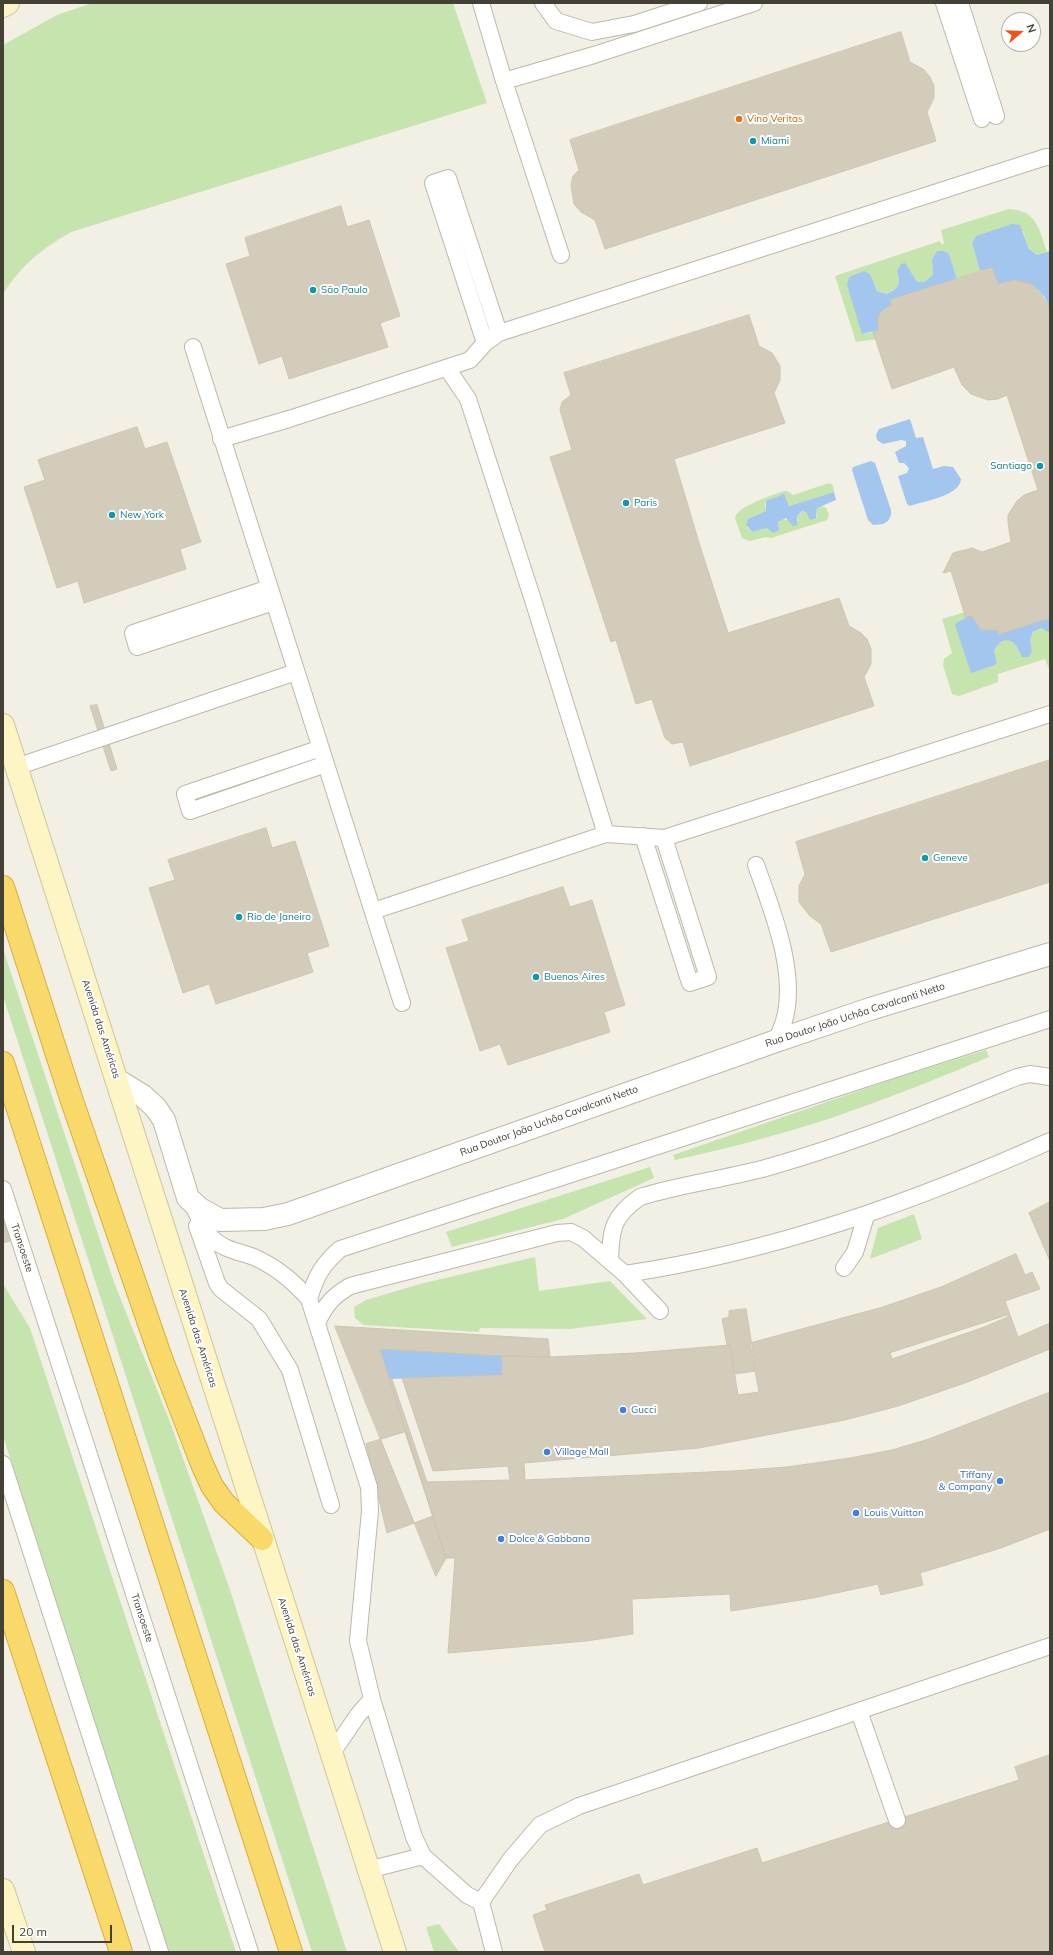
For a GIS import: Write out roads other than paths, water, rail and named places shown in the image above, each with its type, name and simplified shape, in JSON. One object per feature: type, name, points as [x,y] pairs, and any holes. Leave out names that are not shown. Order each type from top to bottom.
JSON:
[{"type":"highway","points":[[3,887],[75,1108],[161,1358],[202,1464],[212,1486],[224,1503],[262,1539]]},
{"type":"highway","points":[[3,1063],[291,1952]]},
{"type":"highway","points":[[3,1591],[121,1952]]},
{"type":"main road","points":[[3,6],[8,3]]},
{"type":"main road","name":"Avenida das Américas","points":[[3,724],[395,1952]]},
{"type":"main road","points":[[3,1890],[24,1952]]},
{"type":"street","name":"Rua Doutor João Uchôa Cavalcanti Netto","points":[[188,1198],[200,1209],[220,1220],[264,1219],[288,1214],[776,1041],[870,1009],[1050,954]]},
{"type":"street","points":[[117,1080],[143,1096],[156,1108],[164,1120],[188,1198]]},
{"type":"lane","points":[[481,3],[504,81],[561,255]]},
{"type":"lane","points":[[543,3],[556,21],[592,32],[634,24],[699,3]]},
{"type":"lane","points":[[504,81],[594,55],[754,3]]},
{"type":"lane","points":[[944,3],[989,117],[960,3]]},
{"type":"lane","points":[[221,439],[289,419],[470,360],[485,342],[499,333],[1038,159],[1050,157]]},
{"type":"lane","points":[[485,342],[432,183],[448,178],[499,333]]},
{"type":"lane","points":[[193,347],[221,439],[402,1003]]},
{"type":"lane","points":[[447,368],[468,399],[606,834]]},
{"type":"lane","points":[[271,595],[137,647],[133,633],[271,595]]},
{"type":"lane","points":[[16,767],[296,672]]},
{"type":"lane","points":[[373,911],[606,834],[664,838],[1050,714]]},
{"type":"lane","points":[[321,748],[185,794],[190,811],[326,764]]},
{"type":"lane","points":[[643,836],[690,983],[708,977],[664,838]]},
{"type":"lane","points":[[756,865],[779,929],[788,992],[784,1020],[776,1041]]},
{"type":"lane","points":[[309,1299],[316,1277],[326,1262],[340,1249],[1050,1019]]},
{"type":"lane","points":[[610,1260],[611,1239],[616,1222],[624,1208],[640,1197],[767,1167],[832,1148],[908,1121],[1017,1077],[1030,1074],[1050,1077]]},
{"type":"lane","points":[[625,1274],[664,1268],[724,1255],[793,1238],[866,1216],[991,1167],[1050,1141]]},
{"type":"lane","name":"Transoeste","points":[[3,1189],[250,1952]]},
{"type":"lane","points":[[188,1198],[205,1229],[211,1238],[220,1246],[256,1259],[279,1271],[294,1282],[309,1299],[369,1486],[370,1511],[358,1641],[372,1699],[414,1837],[423,1856],[467,1895],[481,1902],[494,1952]]},
{"type":"lane","points":[[188,1198],[217,1283],[221,1289],[259,1319],[290,1370],[331,1505]]},
{"type":"lane","points":[[844,1268],[855,1252],[866,1216]]},
{"type":"lane","name":"Transoeste","points":[[3,1218],[17,1253],[34,1283]]},
{"type":"lane","points":[[317,1323],[325,1308],[335,1295],[350,1286],[557,1233],[571,1232],[583,1238],[610,1260],[660,1311]]},
{"type":"lane","points":[[3,1464],[160,1952]]},
{"type":"lane","points":[[481,1902],[510,1860],[540,1825],[579,1806],[1050,1646]]},
{"type":"lane","points":[[332,1753],[358,1715],[372,1699]]},
{"type":"lane","points":[[859,1711],[897,1820]]},
{"type":"lane","points":[[368,1870],[423,1856]]},
{"type":"water","points":[[1012,224],[1020,225],[1029,249],[1037,255],[1050,251],[1050,309],[1045,298],[1040,292],[1030,285],[1018,282],[1005,282],[998,284],[992,268],[980,271],[972,243],[976,236]]},
{"type":"water","points":[[937,251],[944,251],[949,254],[957,279],[890,300],[892,305],[884,309],[880,314],[878,321],[879,330],[862,334],[847,285],[849,277],[864,271],[870,274],[877,291],[886,294],[898,286],[899,279],[897,271],[901,264],[905,263],[918,282],[924,282],[933,275],[932,259]]},
{"type":"water","points":[[910,419],[916,438],[923,437],[933,469],[944,466],[953,467],[961,479],[955,490],[948,494],[910,506],[907,504],[898,476],[907,473],[909,468],[904,463],[899,463],[895,452],[906,446],[906,441],[901,440],[883,444],[877,440],[876,435],[879,429]]},
{"type":"water","points":[[871,461],[875,463],[891,510],[891,515],[888,521],[883,524],[873,525],[868,520],[852,470],[853,467]]},
{"type":"water","points":[[834,492],[836,500],[817,508],[816,518],[810,520],[806,512],[802,511],[797,516],[797,525],[793,526],[786,518],[778,522],[779,530],[773,533],[767,528],[752,532],[746,525],[748,519],[766,511],[766,501],[784,494],[789,506]]},
{"type":"water","points":[[971,615],[981,629],[997,630],[999,634],[1050,618],[1050,633],[1041,628],[1033,632],[1030,640],[1032,651],[1029,657],[1022,657],[1016,646],[1011,641],[1008,640],[1000,642],[994,650],[997,663],[971,673],[955,625]]},
{"type":"water","points":[[352,1337],[550,1357],[502,1356],[502,1375],[389,1379]]},
{"type":"place","name":"Vino Veritas","points":[[739,119]]},
{"type":"place","name":"Miami","points":[[753,141]]},
{"type":"place","name":"São Paulo","points":[[313,290]]},
{"type":"place","name":"Santiago","points":[[1040,466]]},
{"type":"place","name":"Paris","points":[[626,503]]},
{"type":"place","name":"New York","points":[[112,515]]},
{"type":"place","name":"Geneve","points":[[925,858]]},
{"type":"place","name":"Rio de Janeiro","points":[[239,917]]},
{"type":"place","name":"Buenos Aires","points":[[536,977]]},
{"type":"place","name":"Gucci","points":[[623,1410]]},
{"type":"place","name":"Village Mall","points":[[547,1452]]},
{"type":"place","name":"Tiffany & Company","points":[[1000,1481]]},
{"type":"place","name":"Louis Vuitton","points":[[856,1513]]},
{"type":"place","name":"Dolce & Gabbana","points":[[501,1539]]}]
